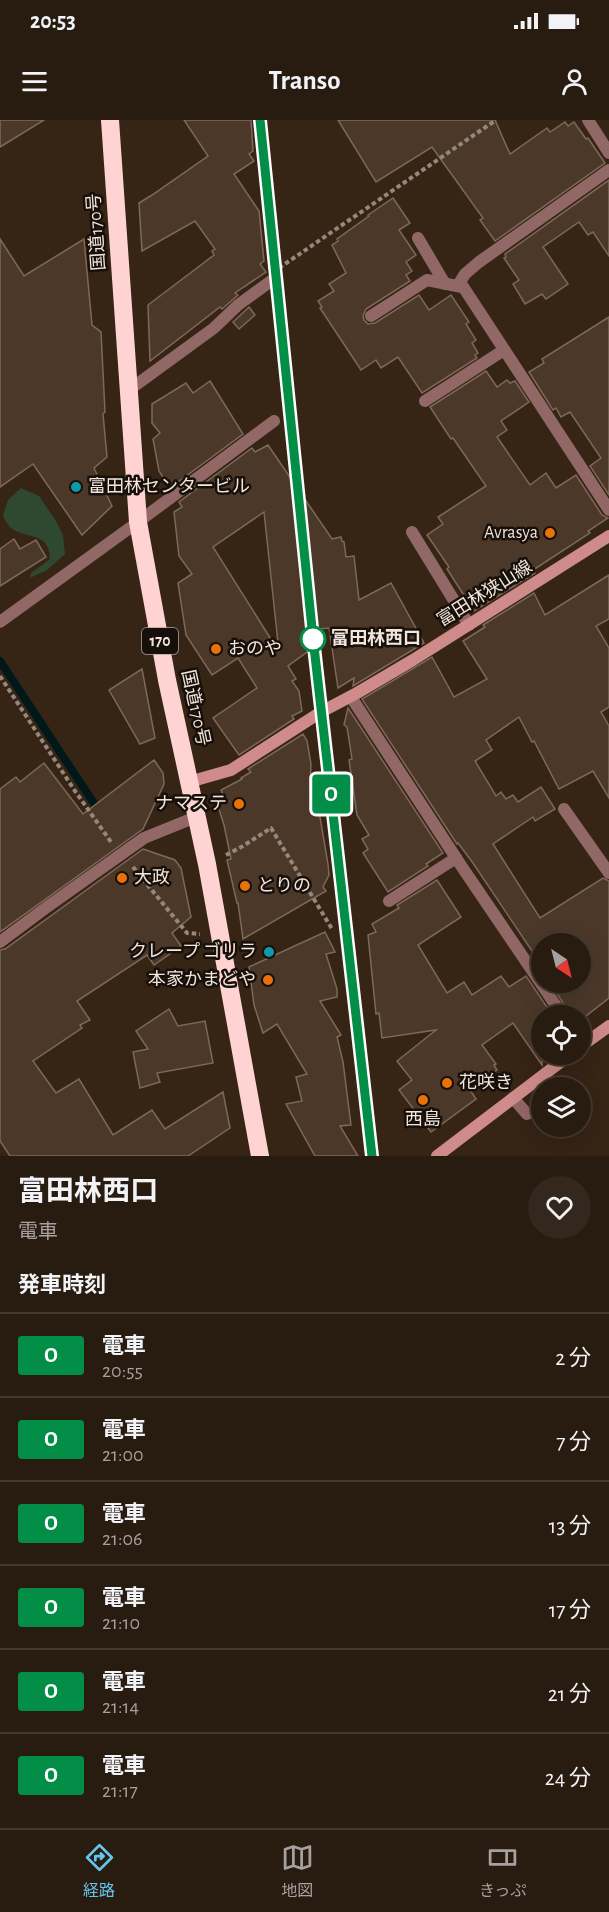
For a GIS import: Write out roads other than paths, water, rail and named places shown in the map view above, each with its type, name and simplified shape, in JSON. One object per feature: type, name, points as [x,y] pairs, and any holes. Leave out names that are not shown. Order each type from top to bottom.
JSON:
[{"type":"highway","name":"国道170号","points":[[110,120],[138,522],[167,680],[207,864],[260,1156]]},
{"type":"main road","name":"富田林狭山線","points":[[189,782],[231,770],[321,712],[351,697],[469,625],[609,536]]},
{"type":"main road","points":[[591,1038],[609,1026]]},
{"type":"main road","points":[[437,1156],[556,1065]]},
{"type":"street","points":[[588,120],[609,153]]},
{"type":"street","points":[[609,170],[479,262],[465,274],[460,282],[609,510]]},
{"type":"street","points":[[417,238],[445,284]]},
{"type":"street","points":[[371,316],[427,280],[462,286]]},
{"type":"street","points":[[129,390],[214,328],[238,305],[271,281]]},
{"type":"street","points":[[424,401],[504,350]]},
{"type":"street","points":[[0,622],[274,422]]},
{"type":"street","points":[[412,532],[469,625]]},
{"type":"street","points":[[351,697],[556,1005]]},
{"type":"street","points":[[564,809],[609,873]]},
{"type":"street","points":[[0,942],[144,838],[196,817]]},
{"type":"street","points":[[389,901],[456,858]]},
{"type":"street","points":[[513,1098],[526,1114]]},
{"type":"waterway","points":[[0,661],[99,811]]},
{"type":"railway","points":[[260,120],[313,638],[372,1156]]},
{"type":"train","name":"O","points":[[260,120],[313,638],[372,1156]]},
{"type":"place","name":"富田林センタービル","points":[[76,487]]},
{"type":"place","name":"Avrasya","points":[[550,533]]},
{"type":"place","name":"富田林西口","points":[[313,639]]},
{"type":"place","name":"おのや","points":[[216,649]]},
{"type":"place","name":"ナマステ","points":[[239,804]]},
{"type":"place","name":"大政","points":[[122,878]]},
{"type":"place","name":"とりの","points":[[245,886]]},
{"type":"place","name":"クレープ ゴリラ","points":[[269,952]]},
{"type":"place","name":"本家かまどや","points":[[268,980]]},
{"type":"place","name":"花咲き","points":[[447,1083]]},
{"type":"place","name":"西島","points":[[423,1100]]}]
